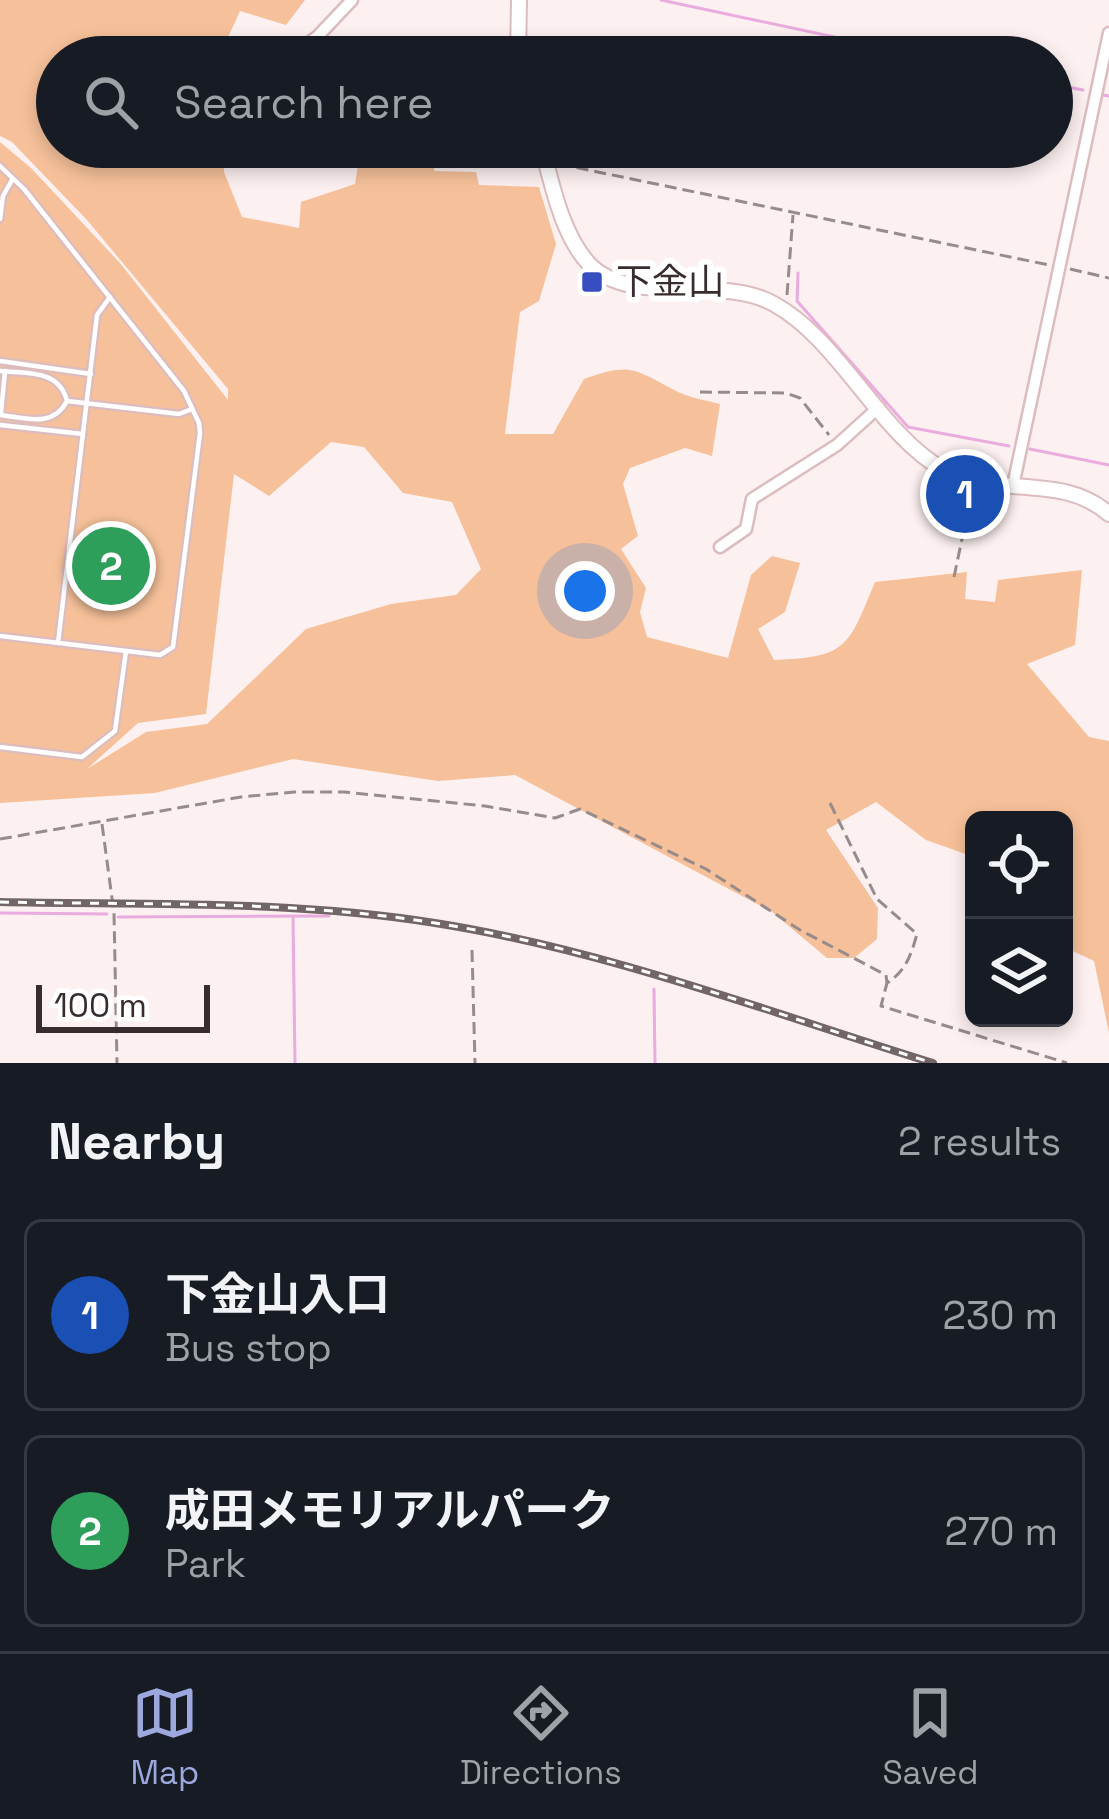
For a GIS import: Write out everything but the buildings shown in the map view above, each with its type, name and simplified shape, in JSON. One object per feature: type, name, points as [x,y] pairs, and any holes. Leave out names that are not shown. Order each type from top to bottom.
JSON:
[{"type":"street","points":[[318,36],[352,0]]},
{"type":"street","points":[[518,36],[519,0]]},
{"type":"street","points":[[1013,486],[1109,33]]},
{"type":"street","points":[[549,168],[570,233],[590,264],[605,277],[628,285],[734,290],[757,296],[785,311],[944,470],[988,484],[1072,492],[1109,514]]},
{"type":"street","points":[[720,547],[746,529],[752,499],[837,445],[879,407]]},
{"type":"lane","points":[[0,166],[184,392],[200,433],[173,647],[160,655],[0,636]]},
{"type":"lane","points":[[0,219],[3,196],[13,178]]},
{"type":"lane","points":[[58,644],[98,315],[110,297]]},
{"type":"lane","points":[[0,361],[91,374]]},
{"type":"lane","points":[[2,371],[52,377],[68,401],[48,420],[0,415],[2,371]]},
{"type":"lane","points":[[68,401],[179,414],[194,409]]},
{"type":"lane","points":[[0,425],[83,434]]},
{"type":"lane","points":[[0,747],[82,757],[115,730],[126,651]]},
{"type":"path","points":[[602,168],[793,214],[1109,278]]},
{"type":"path","points":[[785,311],[793,214]]},
{"type":"path","points":[[700,392],[770,392],[800,398],[837,445]]},
{"type":"path","points":[[954,578],[962,539],[988,484]]},
{"type":"path","points":[[0,838],[294,792],[344,791],[555,818],[580,809],[706,869],[800,930],[886,975],[881,1006],[1067,1063]]},
{"type":"path","points":[[830,803],[877,898],[917,934],[909,961],[887,983]]},
{"type":"path","points":[[101,822],[114,913],[117,1063]]},
{"type":"path","points":[[472,950],[476,1063]]},
{"type":"shaded area","points":[[0,0],[305,0],[286,25],[240,11],[229,36],[36,36],[36,167],[0,136]]},
{"type":"shaded area","points":[[0,142],[31,168],[120,263],[228,400],[228,389],[87,220],[37,168],[224,168],[242,217],[299,228],[301,202],[355,184],[358,168],[476,172],[479,185],[539,187],[556,244],[539,301],[520,312],[505,434],[553,434],[584,379],[612,371],[639,373],[684,395],[720,404],[712,456],[685,448],[630,468],[623,484],[638,536],[621,549],[646,588],[640,612],[647,637],[728,658],[751,575],[772,556],[800,563],[785,612],[758,629],[774,660],[817,656],[842,644],[875,582],[967,572],[965,599],[995,602],[998,580],[1082,570],[1075,645],[1027,664],[1089,737],[1109,741],[1109,1033],[1094,961],[1073,951],[1073,811],[965,811],[965,854],[926,840],[876,802],[826,830],[878,908],[877,939],[854,958],[827,958],[772,912],[515,775],[438,781],[293,759],[155,793],[0,803]],"holes":[[[331,442],[364,447],[403,493],[452,502],[481,569],[456,595],[391,604],[306,629],[207,724],[146,732],[87,769],[138,723],[206,714],[234,474],[269,496]]]},
{"type":"waterway","points":[[661,0],[830,36]]},
{"type":"waterway","points":[[1073,88],[1083,90]]},
{"type":"waterway","points":[[1103,95],[1109,96]]},
{"type":"waterway","points":[[798,273],[797,301],[908,427],[1009,446]]},
{"type":"waterway","points":[[1030,449],[1109,465]]},
{"type":"waterway","points":[[0,913],[107,914]]},
{"type":"waterway","points":[[118,917],[329,916]]},
{"type":"waterway","points":[[293,917],[295,1063]]},
{"type":"waterway","points":[[654,989],[655,1063]]},
{"type":"railway","points":[[0,902],[273,907],[435,923],[625,966],[933,1063]]},
{"type":"place","name":"下金山","points":[[592,282]]},
{"type":"place","name":"下金山入口","points":[[965,494]]},
{"type":"place","name":"成田メモリアルパーク","points":[[111,566]]}]
